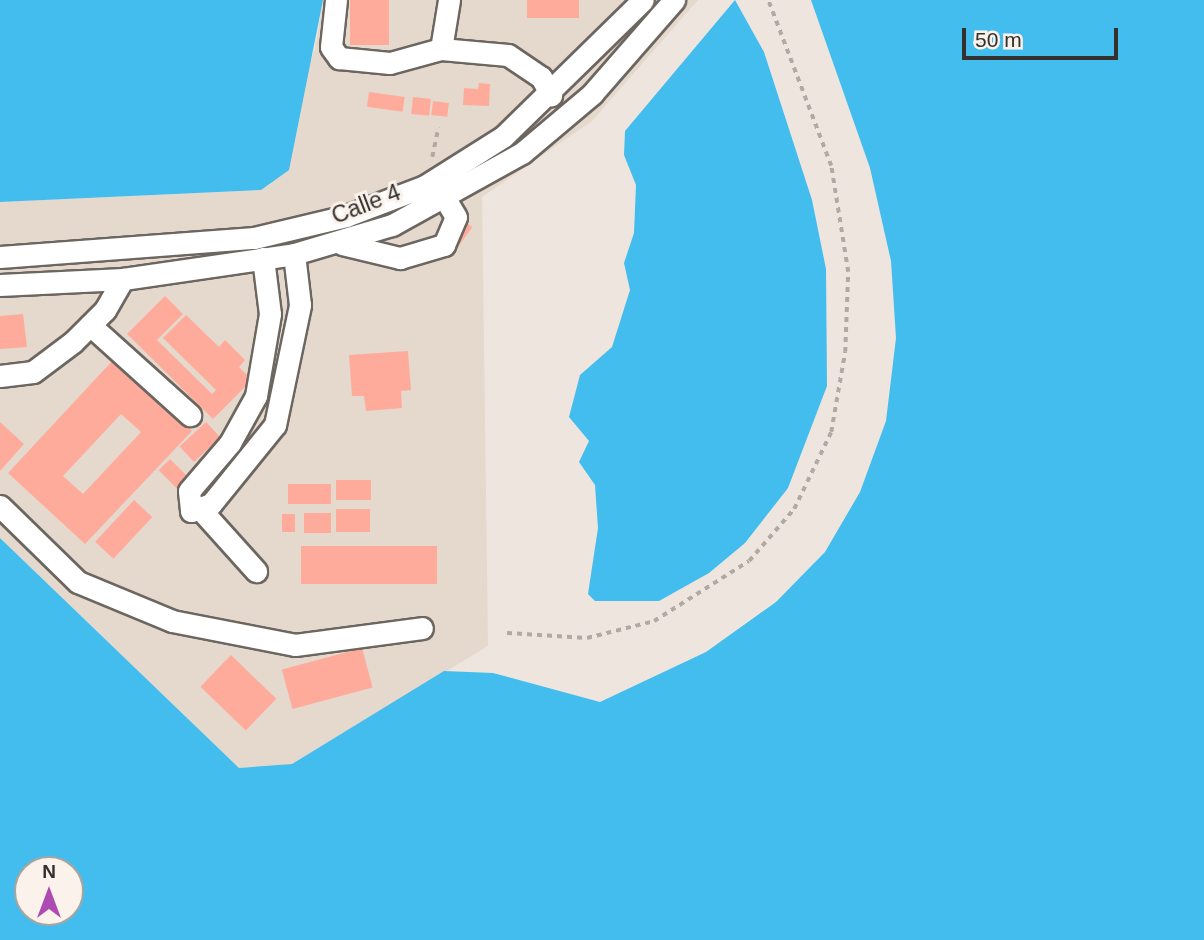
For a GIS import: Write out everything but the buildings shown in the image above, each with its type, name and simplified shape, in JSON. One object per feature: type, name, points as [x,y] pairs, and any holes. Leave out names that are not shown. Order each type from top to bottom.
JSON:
[{"type":"lane","points":[[336,0],[331,47],[339,58],[390,63],[442,49],[508,55],[541,77],[551,95]]},
{"type":"lane","points":[[442,49],[449,0]]},
{"type":"lane","points":[[0,257],[254,238],[384,201],[440,190],[551,95],[643,0]]},
{"type":"lane","name":"Calle 4","points":[[0,285],[123,279],[294,254],[342,244],[392,225],[440,190],[522,153],[592,94],[674,0]]},
{"type":"lane","points":[[342,244],[371,255],[428,254],[444,245],[456,224],[440,190]]},
{"type":"lane","points":[[384,201],[392,225]]},
{"type":"lane","points":[[202,511],[275,425],[300,305],[294,254]]},
{"type":"lane","points":[[256,571],[202,511],[187,509],[188,491],[230,443],[256,396],[270,314],[264,258]]},
{"type":"lane","points":[[0,376],[33,372],[90,325],[123,279]]},
{"type":"lane","points":[[90,325],[190,415]]},
{"type":"lane","points":[[0,506],[78,582],[172,621],[295,645],[422,628]]},
{"type":"path","points":[[507,633],[587,638],[654,621],[749,561],[794,509],[831,432],[845,352],[848,272],[831,166],[768,0]]},
{"type":"shaded area","points":[[323,0],[698,0],[592,121],[482,197],[488,646],[292,764],[239,768],[0,538],[0,202],[261,190],[315,49]]},
{"type":"water","points":[[0,0],[323,0],[289,170],[261,190],[0,202]]},
{"type":"water","points":[[735,0],[764,52],[812,200],[826,269],[827,386],[788,488],[745,543],[709,573],[659,601],[595,601],[588,594],[598,528],[595,485],[579,462],[589,441],[569,417],[580,375],[612,347],[630,290],[624,263],[634,233],[636,185],[624,155],[625,131]]},
{"type":"water","points":[[811,0],[1204,0],[1204,940],[0,940],[0,538],[239,768],[292,764],[444,671],[493,673],[600,702],[706,652],[776,602],[825,552],[860,492],[886,421],[896,338],[891,261],[870,168]]}]
